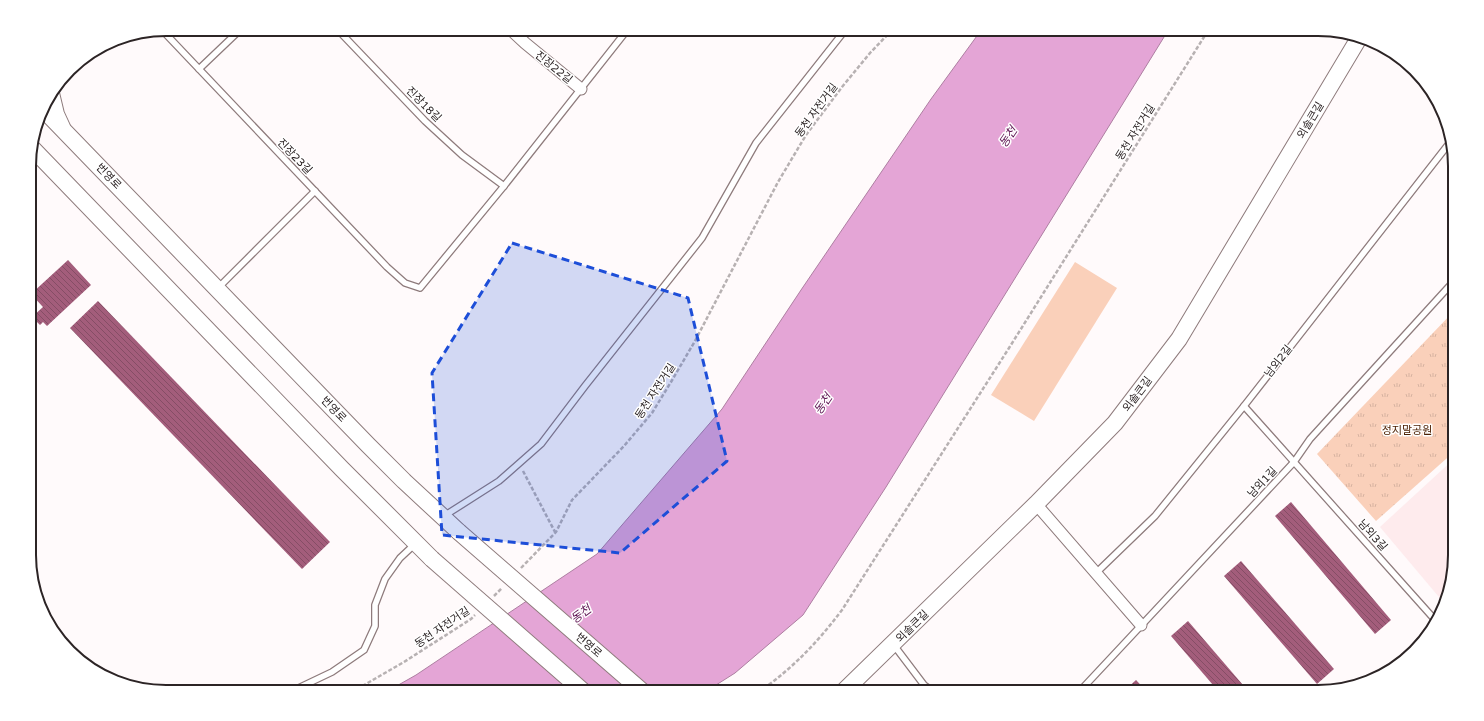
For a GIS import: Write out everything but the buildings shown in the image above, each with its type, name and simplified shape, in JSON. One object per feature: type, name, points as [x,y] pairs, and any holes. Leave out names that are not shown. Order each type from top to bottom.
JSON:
[{"type":"main road","name":"외솔큰길","points":[[850,685],[1036,504],[1115,424],[1178,339],[1357,42]]},
{"type":"main road","name":"번영로","points":[[47,113],[404,481],[442,517],[635,685]]},
{"type":"main road","points":[[36,154],[342,469],[416,543],[576,685]]},
{"type":"street","name":"진장22길","points":[[518,36],[581,89]]},
{"type":"street","points":[[54,101],[57,114],[65,131]]},
{"type":"street","points":[[1036,504],[1141,625]]},
{"type":"lane","name":"진장23길","points":[[168,36],[387,267],[405,283],[420,288],[504,186]]},
{"type":"lane","points":[[199,69],[234,36]]},
{"type":"lane","name":"진장18길","points":[[344,36],[425,121],[462,155],[504,186]]},
{"type":"lane","points":[[504,186],[623,36]]},
{"type":"lane","points":[[442,517],[499,481],[541,444],[702,238],[756,143],[840,36]]},
{"type":"lane","name":"남외2길","points":[[1096,573],[1156,516],[1447,147]]},
{"type":"lane","points":[[217,289],[315,190]]},
{"type":"lane","name":"남외1길","points":[[1085,685],[1294,462],[1310,439],[1448,288]]},
{"type":"lane","name":"남외3길","points":[[1244,406],[1432,617]]},
{"type":"lane","points":[[305,685],[332,672],[364,650],[375,626],[375,605],[385,579],[400,558],[416,543]]},
{"type":"lane","points":[[893,644],[924,685]]},
{"type":"path","name":"동천 자전거길","points":[[516,574],[556,532],[572,500],[624,446],[652,413],[695,341],[778,182],[806,135],[856,70],[887,36]]},
{"type":"path","name":"동천 자전거길","points":[[768,685],[801,659],[822,636],[842,610],[1013,342],[1205,36]]},
{"type":"path","points":[[523,470],[556,532]]},
{"type":"path","points":[[494,596],[504,585]]},
{"type":"path","name":"동천 자전거길","points":[[364,685],[472,619],[477,613]]},
{"type":"highlighted area","points":[[512,243],[688,298],[727,461],[620,553],[442,535],[432,373]]},
{"type":"shaded area","points":[[1448,464],[1448,555],[1446,581],[1440,599],[1380,527]]},
{"type":"green space","points":[[1075,262],[1117,288],[1034,421],[991,395]]},
{"type":"green space","name":"정지말공원","points":[[1448,317],[1448,457],[1376,521],[1317,454]]},
{"type":"water","name":"동천","points":[[977,36],[1165,36],[886,487],[803,615],[735,673],[716,685],[398,685],[416,675],[597,554],[722,409],[931,99]]}]
